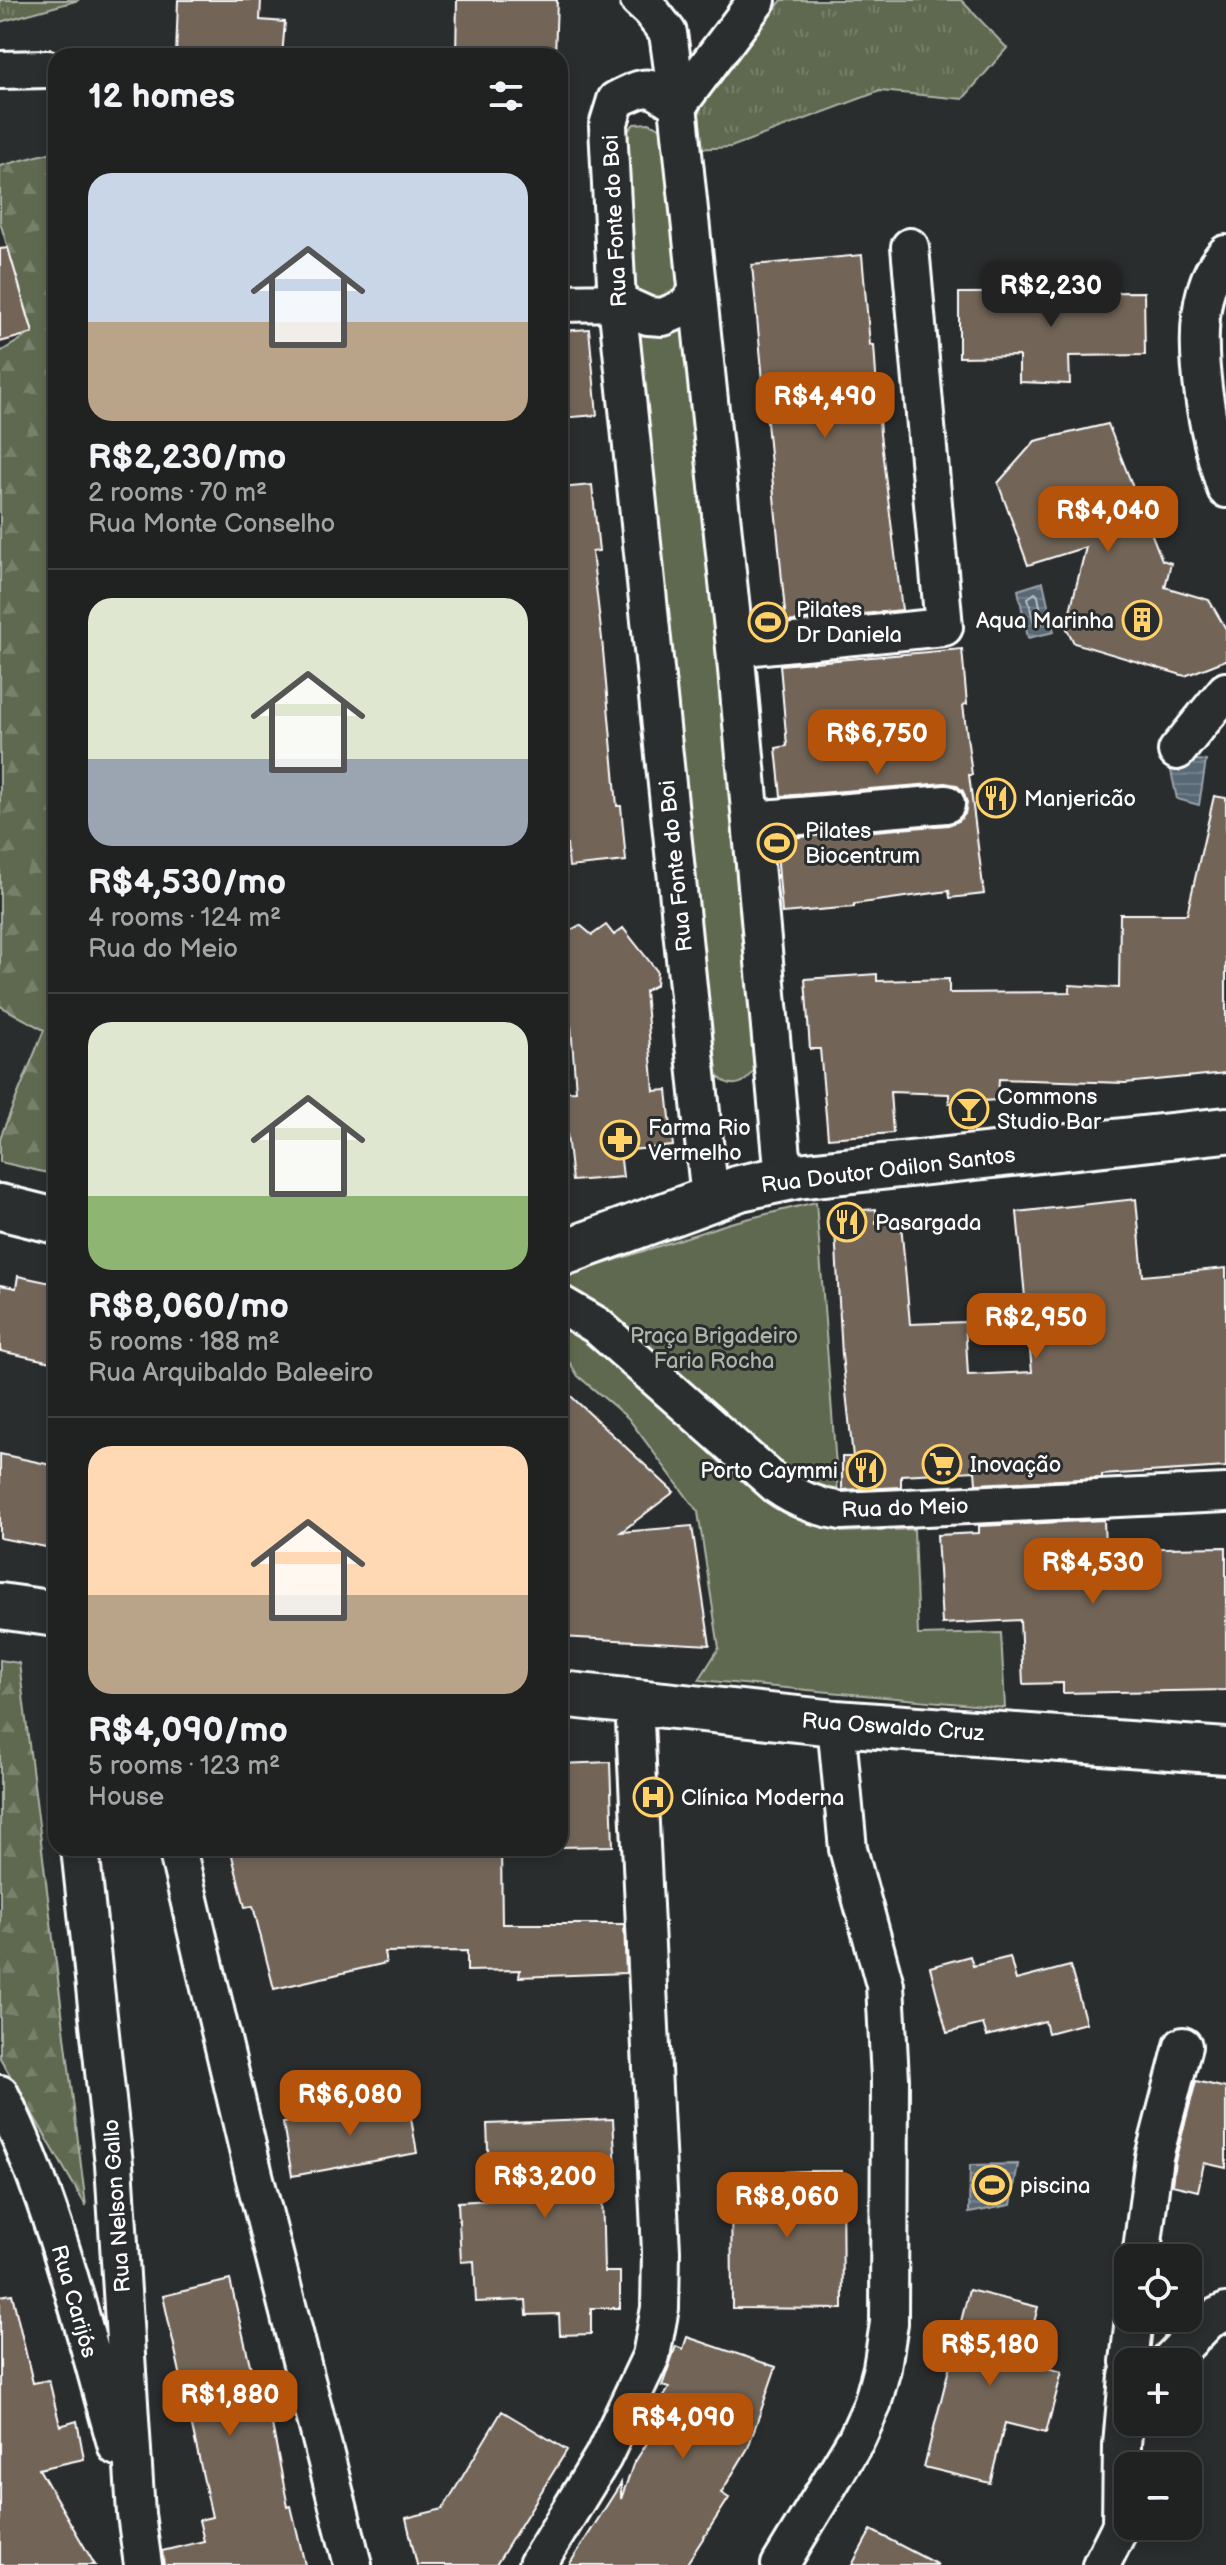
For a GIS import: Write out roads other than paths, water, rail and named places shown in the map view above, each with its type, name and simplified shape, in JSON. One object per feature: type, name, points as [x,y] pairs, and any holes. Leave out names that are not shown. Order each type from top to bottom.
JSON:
[{"type":"main road","name":"Rua Doutor Odilon Santos","points":[[568,1251],[740,1188],[784,1178],[1226,1130]]},
{"type":"main road","points":[[0,1207],[48,1219]]},
{"type":"main road","points":[[0,1606],[48,1613]]},
{"type":"main road","name":"Rua Oswaldo Cruz","points":[[568,1695],[836,1723],[1226,1751]]},
{"type":"street","points":[[639,0],[668,33],[678,105],[735,648],[784,1178]]},
{"type":"street","points":[[678,105],[757,0]]},
{"type":"street","points":[[0,70],[48,69]]},
{"type":"street","name":"Rua Fonte do Boi","points":[[678,105],[657,90],[641,87],[616,100],[608,126],[617,302],[710,1199]]},
{"type":"street","points":[[735,648],[944,627],[910,247]]},
{"type":"street","points":[[1226,254],[1206,286],[1202,312],[1204,409],[1226,489]]},
{"type":"street","points":[[568,303],[617,302],[648,316],[663,317],[686,307],[696,294]]},
{"type":"street","points":[[1177,751],[1226,691]]},
{"type":"street","points":[[751,820],[946,804]]},
{"type":"street","name":"Rua do Meio","points":[[568,1309],[596,1325],[778,1486],[798,1500],[823,1508],[841,1511],[1226,1493]]},
{"type":"street","points":[[537,2565],[603,2457],[627,2408],[651,2356],[660,2308],[661,2251],[634,1702]]},
{"type":"street","points":[[780,2565],[857,2438],[872,2405],[889,2323],[887,2001],[848,1849],[836,1723]]},
{"type":"street","name":"Rua Nelson Gallo","points":[[81,1856],[114,2164],[136,2514],[143,2565]]},
{"type":"street","points":[[179,1856],[254,2175],[353,2565]]},
{"type":"street","points":[[1143,2244],[1154,2157],[1183,2046]]},
{"type":"street","name":"Rua Carijós","points":[[0,2094],[21,2135],[59,2244],[136,2514]]},
{"type":"street","points":[[1182,2348],[1209,2320],[1226,2312]]},
{"type":"street","points":[[1101,2565],[1121,2525],[1125,2436]]},
{"type":"water","points":[[1043,582],[1054,632],[1028,638],[1018,590]]},
{"type":"water","points":[[1168,757],[1206,761],[1199,805],[1177,799]]},
{"type":"water","name":"piscina","points":[[1018,2164],[1011,2205],[969,2213],[970,2165]]},
{"type":"place","name":"Aqua Marinha","points":[[1142,620]]},
{"type":"place","name":"Pilates Dr Daniela","points":[[768,622]]},
{"type":"place","name":"Manjericão","points":[[996,798]]},
{"type":"place","name":"Pilates Biocentrum","points":[[777,843]]},
{"type":"place","name":"Commons Studio Bar","points":[[969,1109]]},
{"type":"place","name":"Farma Rio Vermelho","points":[[620,1140]]},
{"type":"place","name":"Pasargada","points":[[847,1222]]},
{"type":"place","name":"Inovação","points":[[942,1464]]},
{"type":"place","name":"Porto Caymmi","points":[[866,1470]]},
{"type":"place","name":"Clínica Moderna","points":[[653,1797]]},
{"type":"place","name":"piscina","points":[[992,2185]]},
{"type":"park label","name":"Praça Brigadeiro Faria Rocha","points":[[714,1348]]}]
